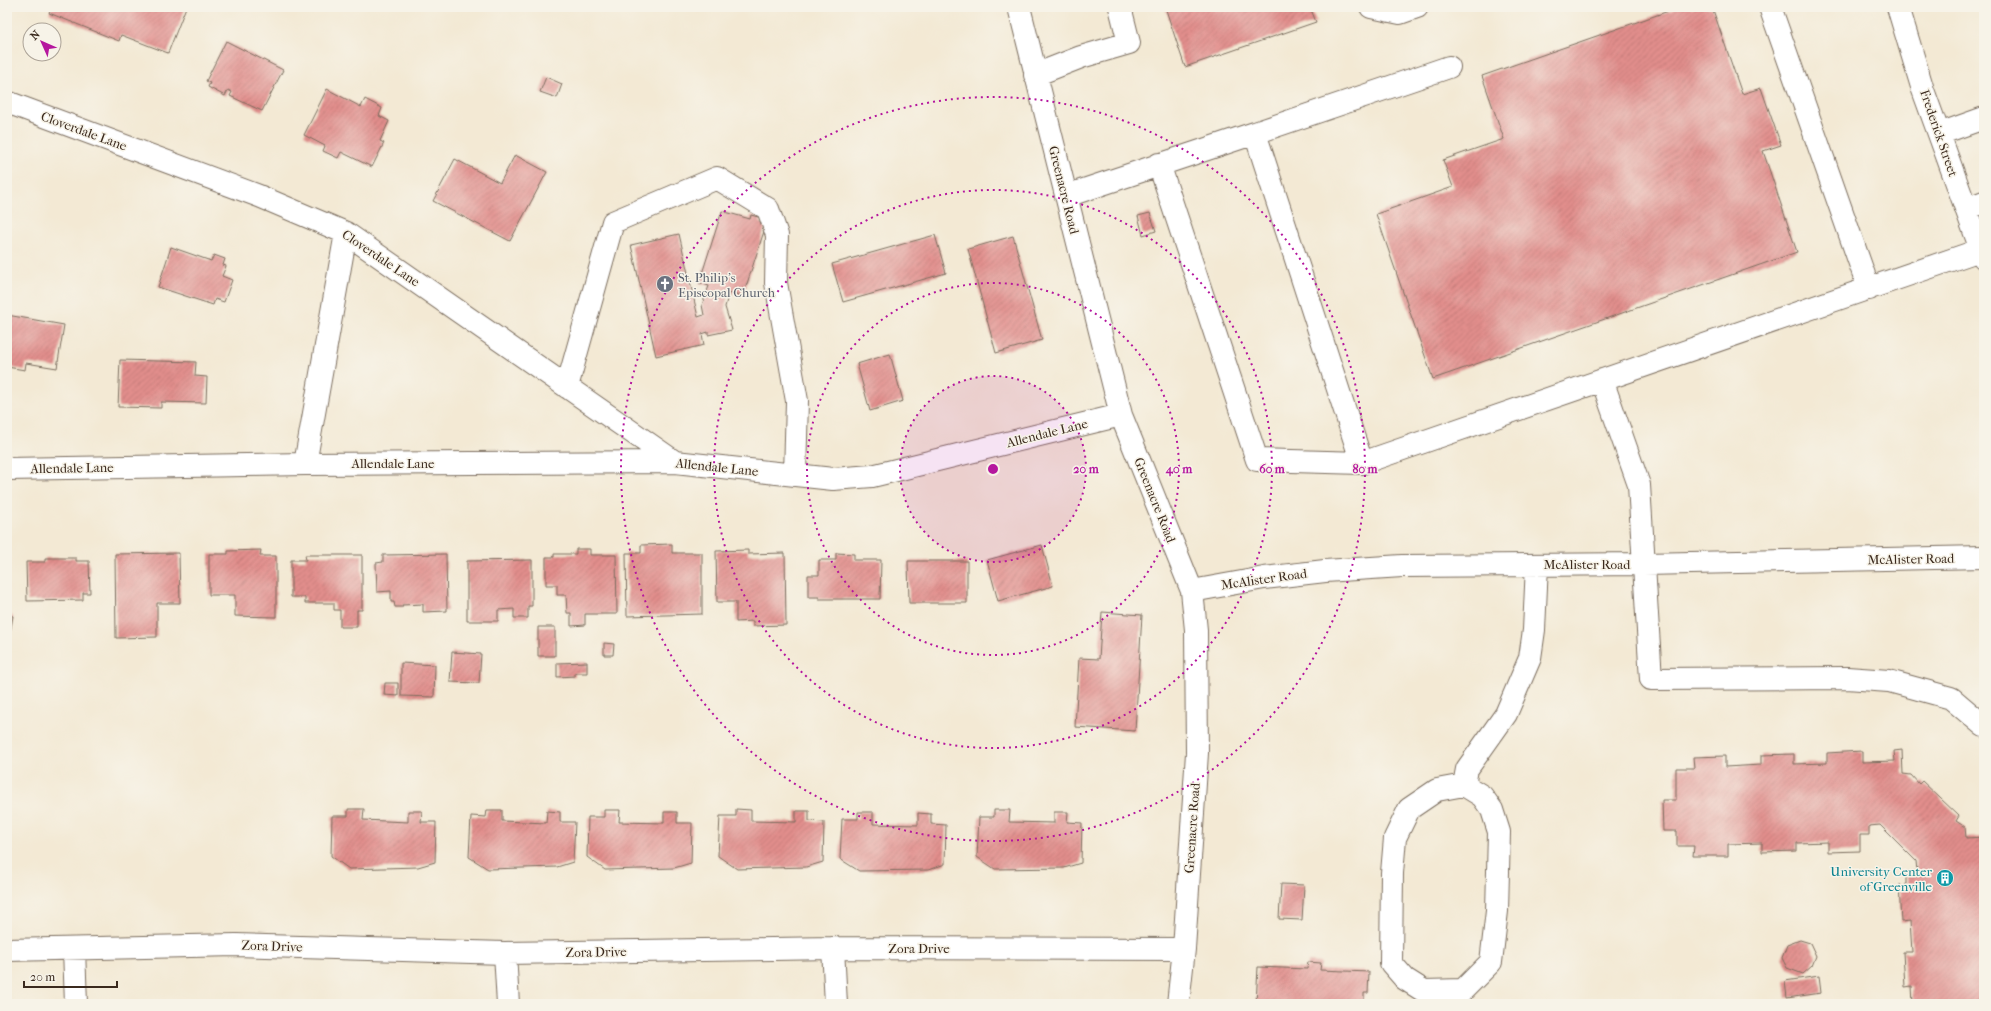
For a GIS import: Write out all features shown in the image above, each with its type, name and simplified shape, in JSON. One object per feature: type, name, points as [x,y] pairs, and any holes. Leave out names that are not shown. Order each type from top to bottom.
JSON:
[{"type":"street","name":"Greenacre Road","points":[[1019,7],[1121,415],[1192,591],[1196,630],[1197,754],[1184,949],[1178,1004]]},
{"type":"street","points":[[1035,75],[1080,57],[1129,43],[1120,7]]},
{"type":"street","points":[[1371,7],[1400,13],[1417,7]]},
{"type":"street","points":[[1770,7],[1869,289]]},
{"type":"street","name":"Frederick Street","points":[[1898,7],[1923,90],[1939,134],[1975,206],[1982,254]]},
{"type":"street","points":[[1066,196],[1449,67]]},
{"type":"street","name":"Cloverdale Lane","points":[[7,102],[259,196],[346,233],[676,462]]},
{"type":"street","points":[[1939,134],[1984,118]]},
{"type":"street","points":[[1254,133],[1362,463]]},
{"type":"street","points":[[1159,164],[1257,460],[1362,463],[1869,289],[1982,254]]},
{"type":"street","points":[[567,387],[613,222],[717,178],[768,209],[777,235],[776,282],[797,401],[795,475]]},
{"type":"street","points":[[305,464],[346,233]]},
{"type":"street","points":[[1602,380],[1639,485],[1651,679],[1847,678],[1889,681],[1951,698],[1984,726]]},
{"type":"street","name":"Allendale Lane","points":[[7,469],[305,464],[676,462],[833,479],[872,476],[1121,415]]},
{"type":"street","name":"McAlister Road","points":[[1192,591],[1264,578],[1325,571],[1402,566],[1644,564],[1984,557]]},
{"type":"street","points":[[1464,785],[1467,769],[1506,714],[1530,658],[1534,630],[1537,565]]},
{"type":"street","points":[[1464,785],[1482,796],[1492,810],[1499,832],[1497,911],[1491,962],[1463,990],[1424,991],[1405,979],[1391,963],[1392,873],[1395,838],[1409,809],[1437,790],[1464,785]]},
{"type":"street","name":"Zora Drive","points":[[7,950],[236,945],[504,953],[833,948],[1184,949]]},
{"type":"street","points":[[833,948],[836,1004]]},
{"type":"street","points":[[74,949],[76,1004]]},
{"type":"street","points":[[504,953],[508,1004]]},
{"type":"building","points":[[52,7],[186,7],[168,53],[121,35],[119,41],[49,13]]},
{"type":"building","points":[[1165,7],[1310,7],[1316,22],[1185,67]]},
{"type":"building","points":[[1680,7],[1712,7],[1742,94],[1761,88],[1781,145],[1763,151],[1797,252],[1433,379],[1376,214],[1453,187],[1443,160],[1504,139],[1482,76]]},
{"type":"building","points":[[226,41],[283,70],[262,111],[230,96],[232,92],[228,90],[225,96],[208,87],[210,83],[206,81]]},
{"type":"building","points":[[546,77],[562,84],[557,98],[540,92]]},
{"type":"building","points":[[327,89],[361,107],[365,99],[382,108],[379,116],[389,121],[380,141],[384,143],[372,167],[341,152],[338,158],[323,151],[325,146],[304,135]]},
{"type":"building","points":[[515,155],[547,172],[510,241],[433,201],[455,159],[500,183]]},
{"type":"building","name":"St. Philip's Episcopal Church","points":[[722,211],[750,219],[751,215],[762,218],[760,222],[766,225],[743,296],[729,292],[725,307],[732,330],[708,335],[708,332],[702,334],[704,345],[656,356],[631,245],[679,234],[698,317],[704,315],[702,305],[709,286],[699,283]]},
{"type":"building","points":[[1150,213],[1156,231],[1143,235],[1138,216]]},
{"type":"building","points":[[935,235],[946,273],[843,302],[832,264]]},
{"type":"building","points":[[1013,236],[1042,340],[996,353],[968,249]]},
{"type":"building","points":[[171,247],[211,261],[214,255],[225,259],[223,265],[226,266],[222,276],[232,280],[224,302],[215,299],[213,305],[158,287]]},
{"type":"building","points":[[7,315],[64,325],[57,368],[26,363],[25,370],[7,367]]},
{"type":"building","points":[[890,354],[903,401],[870,411],[857,364]]},
{"type":"building","points":[[120,360],[196,362],[195,376],[207,377],[206,403],[161,402],[161,408],[118,407]]},
{"type":"building","points":[[672,544],[672,553],[702,553],[702,614],[627,616],[626,553],[641,553],[641,545]]},
{"type":"building","points":[[1042,545],[1053,586],[998,601],[987,560]]},
{"type":"building","points":[[576,549],[590,549],[590,555],[616,555],[617,614],[585,614],[585,625],[571,626],[571,613],[567,613],[566,595],[557,595],[557,585],[546,585],[546,557],[554,557],[554,554],[576,554]]},
{"type":"building","points":[[261,550],[260,556],[276,556],[276,617],[235,616],[235,595],[209,595],[209,554],[228,554],[228,551]]},
{"type":"building","points":[[748,550],[748,554],[785,553],[786,625],[753,626],[753,621],[736,622],[736,602],[717,602],[716,551]]},
{"type":"building","points":[[179,553],[180,603],[157,603],[157,637],[116,638],[115,554]]},
{"type":"building","points":[[836,553],[854,554],[854,560],[881,560],[880,599],[819,599],[819,597],[808,597],[808,575],[819,575],[819,560],[836,560]]},
{"type":"building","points":[[446,554],[447,611],[423,612],[423,604],[402,605],[403,607],[395,607],[394,602],[391,602],[391,591],[377,592],[376,563],[383,562],[383,555]]},
{"type":"building","points":[[305,555],[362,555],[362,610],[357,610],[357,627],[340,627],[340,610],[334,610],[334,603],[305,603],[305,597],[291,597],[291,560],[306,560]]},
{"type":"building","points":[[45,558],[76,558],[76,561],[89,561],[90,593],[83,593],[83,600],[27,601],[26,562],[45,562]]},
{"type":"building","points":[[532,560],[532,606],[528,606],[528,618],[514,618],[514,609],[498,610],[498,621],[467,621],[467,561]]},
{"type":"building","points":[[908,561],[967,561],[967,603],[909,603]]},
{"type":"building","points":[[1102,612],[1142,615],[1135,731],[1075,727],[1079,658],[1099,659]]},
{"type":"building","points":[[7,615],[13,616],[9,639],[7,639]]},
{"type":"building","points":[[538,627],[555,627],[555,656],[538,656]]},
{"type":"building","points":[[604,643],[614,644],[613,655],[604,655]]},
{"type":"building","points":[[452,652],[481,654],[479,683],[450,682]]},
{"type":"building","points":[[587,662],[587,673],[575,673],[575,676],[557,677],[557,663]]},
{"type":"building","points":[[401,663],[435,665],[434,697],[401,696]]},
{"type":"building","points":[[385,683],[398,683],[398,696],[384,695]]},
{"type":"building","name":"University Center of Greenville","points":[[1902,750],[1903,774],[1911,775],[1919,784],[1922,781],[1959,816],[1956,821],[1965,827],[1966,838],[1984,837],[1984,855],[1982,855],[1984,883],[1984,1004],[1913,1004],[1912,986],[1905,987],[1903,952],[1912,952],[1910,921],[1901,922],[1899,885],[1906,884],[1906,872],[1917,871],[1916,861],[1880,825],[1869,826],[1869,835],[1860,835],[1860,851],[1828,852],[1828,842],[1797,843],[1797,851],[1762,852],[1762,843],[1728,844],[1728,856],[1693,856],[1694,846],[1677,846],[1677,831],[1663,831],[1662,800],[1676,800],[1676,768],[1694,768],[1693,757],[1725,756],[1725,767],[1761,765],[1761,755],[1794,754],[1794,764],[1827,763],[1827,753],[1862,751],[1862,762],[1895,761],[1894,751]]},
{"type":"building","points":[[348,809],[364,809],[363,820],[408,822],[408,811],[422,811],[421,822],[436,822],[435,862],[418,867],[349,869],[331,856],[332,816],[348,816]]},
{"type":"building","points":[[736,809],[751,810],[751,821],[796,822],[796,811],[809,811],[809,821],[824,822],[823,862],[806,867],[737,869],[718,856],[720,816],[736,816]]},
{"type":"building","points":[[487,810],[502,810],[502,821],[546,823],[547,811],[560,812],[560,822],[575,822],[573,862],[557,867],[488,869],[469,857],[471,816],[486,817]]},
{"type":"building","points":[[604,810],[620,810],[619,822],[664,823],[664,812],[677,812],[677,823],[692,823],[691,863],[674,868],[605,870],[587,857],[588,817],[604,817]]},
{"type":"building","points":[[994,810],[1010,810],[1009,822],[1054,823],[1054,812],[1068,812],[1067,822],[1082,823],[1081,863],[1064,868],[995,869],[977,857],[979,817],[994,817]]},
{"type":"building","points":[[858,812],[873,812],[873,824],[918,825],[918,813],[931,814],[931,824],[946,825],[945,864],[928,870],[859,871],[840,859],[842,819],[858,819]]},
{"type":"building","points":[[1281,884],[1304,885],[1302,920],[1279,919]]},
{"type":"building","points":[[1800,940],[1810,943],[1816,956],[1812,966],[1803,974],[1787,968],[1782,958],[1787,945]]},
{"type":"building","points":[[1308,962],[1321,963],[1320,970],[1369,972],[1368,993],[1364,993],[1364,1004],[1256,1004],[1258,967],[1307,969]]},
{"type":"building","points":[[1819,976],[1821,993],[1787,998],[1785,981]]},
{"type":"place","name":"St. Philip's Episcopal Church","points":[[665,284]]},
{"type":"place","name":"University Center of Greenville","points":[[1945,878]]}]
